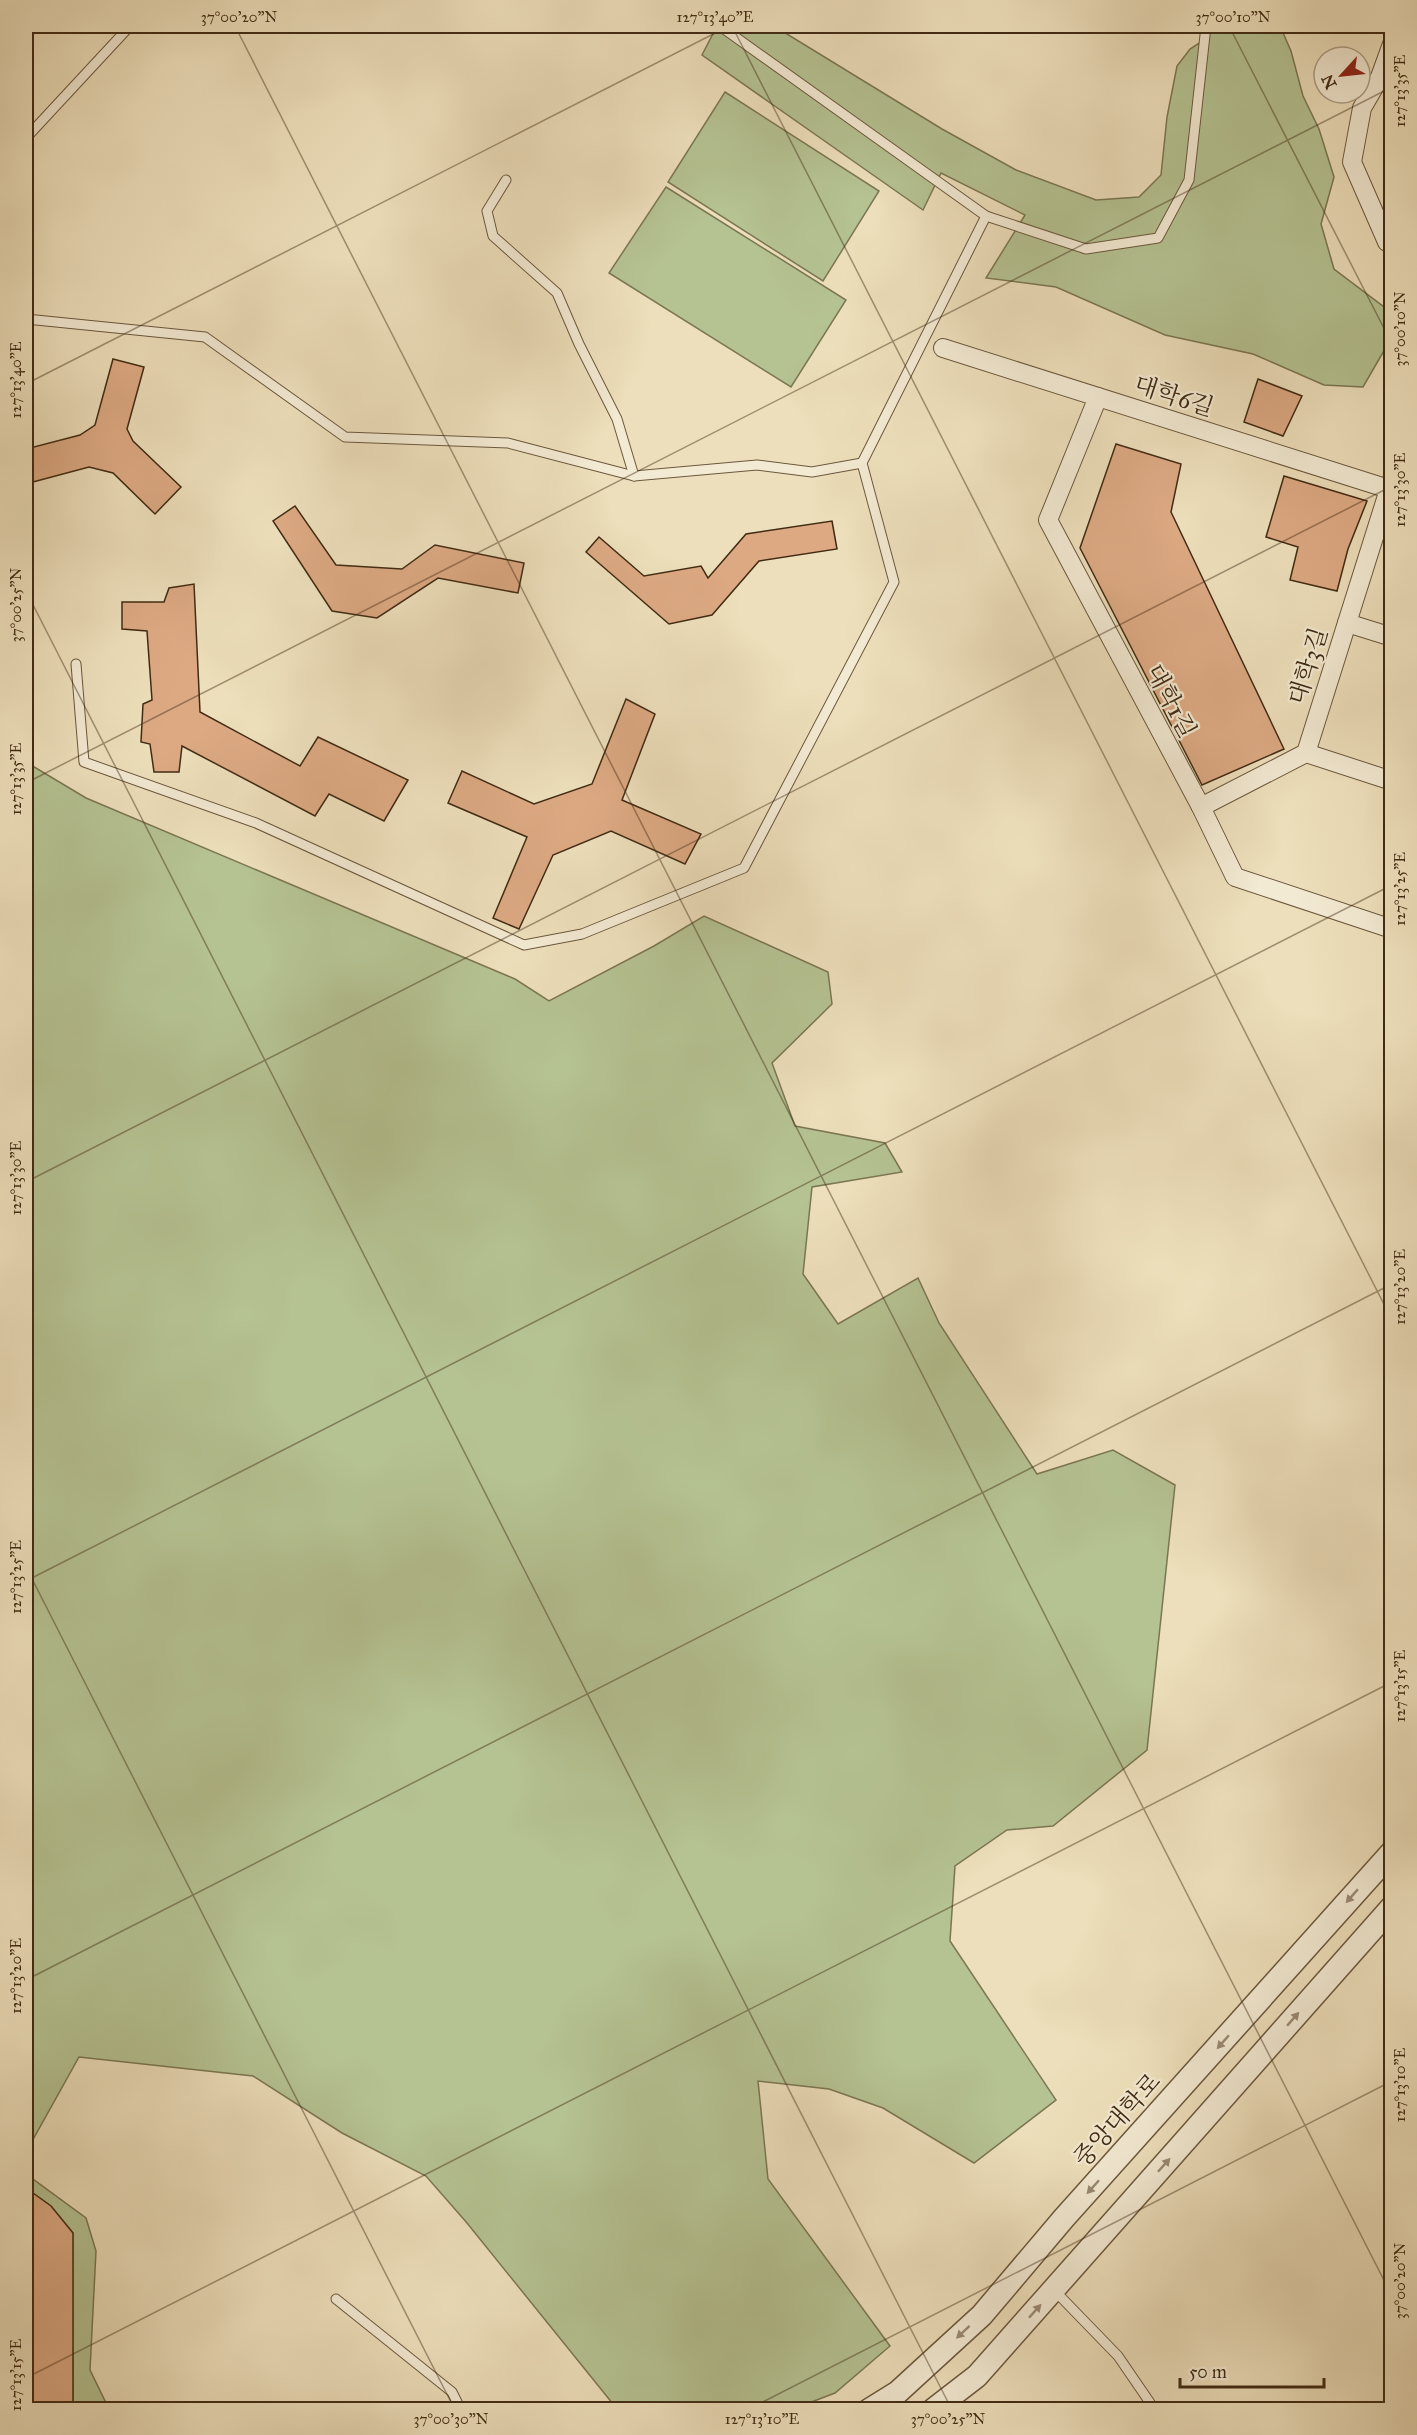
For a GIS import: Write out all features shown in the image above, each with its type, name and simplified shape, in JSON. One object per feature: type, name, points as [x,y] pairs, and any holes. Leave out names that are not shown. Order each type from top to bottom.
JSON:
[{"type":"street","points":[[1392,44],[1380,77],[1362,108],[1352,162],[1387,242],[1392,243]]},
{"type":"street","name":"대학6길","points":[[943,348],[1391,486]]},
{"type":"street","name":"대학1길","points":[[1098,397],[1048,520],[1201,807],[1235,877],[1392,929]]},
{"type":"street","name":"대학3길","points":[[1306,753],[1391,486]]},
{"type":"street","points":[[1347,623],[1392,637]]},
{"type":"street","points":[[1201,807],[1306,753],[1392,781]]},
{"type":"street","name":"중앙대학로","points":[[869,2409],[898,2392],[982,2315],[1064,2218],[1392,1852]]},
{"type":"street","points":[[933,2409],[977,2376],[1392,1907]]},
{"type":"lane","points":[[26,138],[130,26]]},
{"type":"lane","points":[[720,26],[986,216],[1086,249],[1158,238],[1189,180],[1206,26]]},
{"type":"lane","points":[[506,180],[487,211],[493,236],[557,293],[579,344],[617,419],[634,476]]},
{"type":"lane","points":[[76,664],[84,762],[256,823],[524,945],[582,934],[744,868],[894,582],[862,463],[986,216]]},
{"type":"lane","points":[[26,319],[205,337],[345,437],[508,443],[634,476],[757,465],[812,472],[862,463]]},
{"type":"lane","points":[[1054,2289],[1118,2356],[1155,2409]]},
{"type":"lane","points":[[336,2300],[452,2392],[460,2409]]},
{"type":"green space","points":[[717,26],[774,26],[942,129],[1016,170],[1096,200],[1139,197],[1161,175],[1167,117],[1177,66],[1190,49],[1204,40],[1209,26],[1280,26],[1291,51],[1303,96],[1319,129],[1334,177],[1321,224],[1334,269],[1384,307],[1385,349],[1363,387],[1324,385],[1253,354],[1165,335],[1056,287],[986,278],[1025,215],[941,173],[923,210],[702,55]]},
{"type":"green space","points":[[725,92],[879,191],[823,281],[668,182]]},
{"type":"green space","points":[[666,187],[846,300],[791,387],[609,273]]},
{"type":"green space","points":[[26,762],[86,798],[515,979],[549,1001],[654,946],[704,916],[828,972],[832,1004],[772,1063],[795,1126],[885,1143],[902,1172],[812,1187],[803,1274],[838,1324],[918,1278],[939,1323],[1037,1474],[1113,1450],[1175,1485],[1147,1750],[1053,1826],[1007,1830],[955,1866],[950,1941],[1056,2100],[974,2163],[883,2108],[829,2089],[758,2081],[768,2179],[890,2346],[835,2393],[793,2409],[617,2409],[467,2223],[426,2176],[342,2133],[253,2076],[79,2057],[30,2145],[33,2179],[86,2218],[96,2251],[90,2370],[109,2409],[73,2409],[73,2233],[51,2206],[26,2188]]},
{"type":"building","points":[[113,359],[144,367],[127,429],[133,441],[181,487],[155,514],[113,473],[89,467],[29,483],[26,472],[26,449],[80,435],[95,425]]},
{"type":"building","points":[[1258,379],[1302,396],[1283,436],[1244,422]]},
{"type":"building","points":[[1116,444],[1181,464],[1171,512],[1284,749],[1202,785],[1080,548]]},
{"type":"building","points":[[1284,476],[1367,501],[1348,549],[1337,591],[1290,580],[1298,547],[1266,537]]},
{"type":"building","points":[[295,506],[336,565],[402,569],[435,545],[524,563],[518,593],[438,578],[377,618],[332,611],[273,521]]},
{"type":"building","points":[[832,521],[837,549],[759,561],[712,615],[669,624],[586,552],[599,537],[644,576],[701,566],[708,578],[746,534]]},
{"type":"building","points":[[194,584],[200,712],[300,766],[318,737],[408,780],[384,821],[329,794],[315,816],[182,746],[179,772],[154,772],[150,744],[141,742],[143,704],[152,700],[147,631],[122,629],[122,602],[164,602],[169,588]]},
{"type":"building","points":[[626,699],[655,714],[622,800],[701,834],[685,864],[611,831],[553,855],[519,929],[493,918],[527,837],[448,803],[462,771],[534,804],[592,784]]},
{"type":"building","points":[[26,2188],[51,2206],[73,2233],[73,2409],[26,2409]]}]
